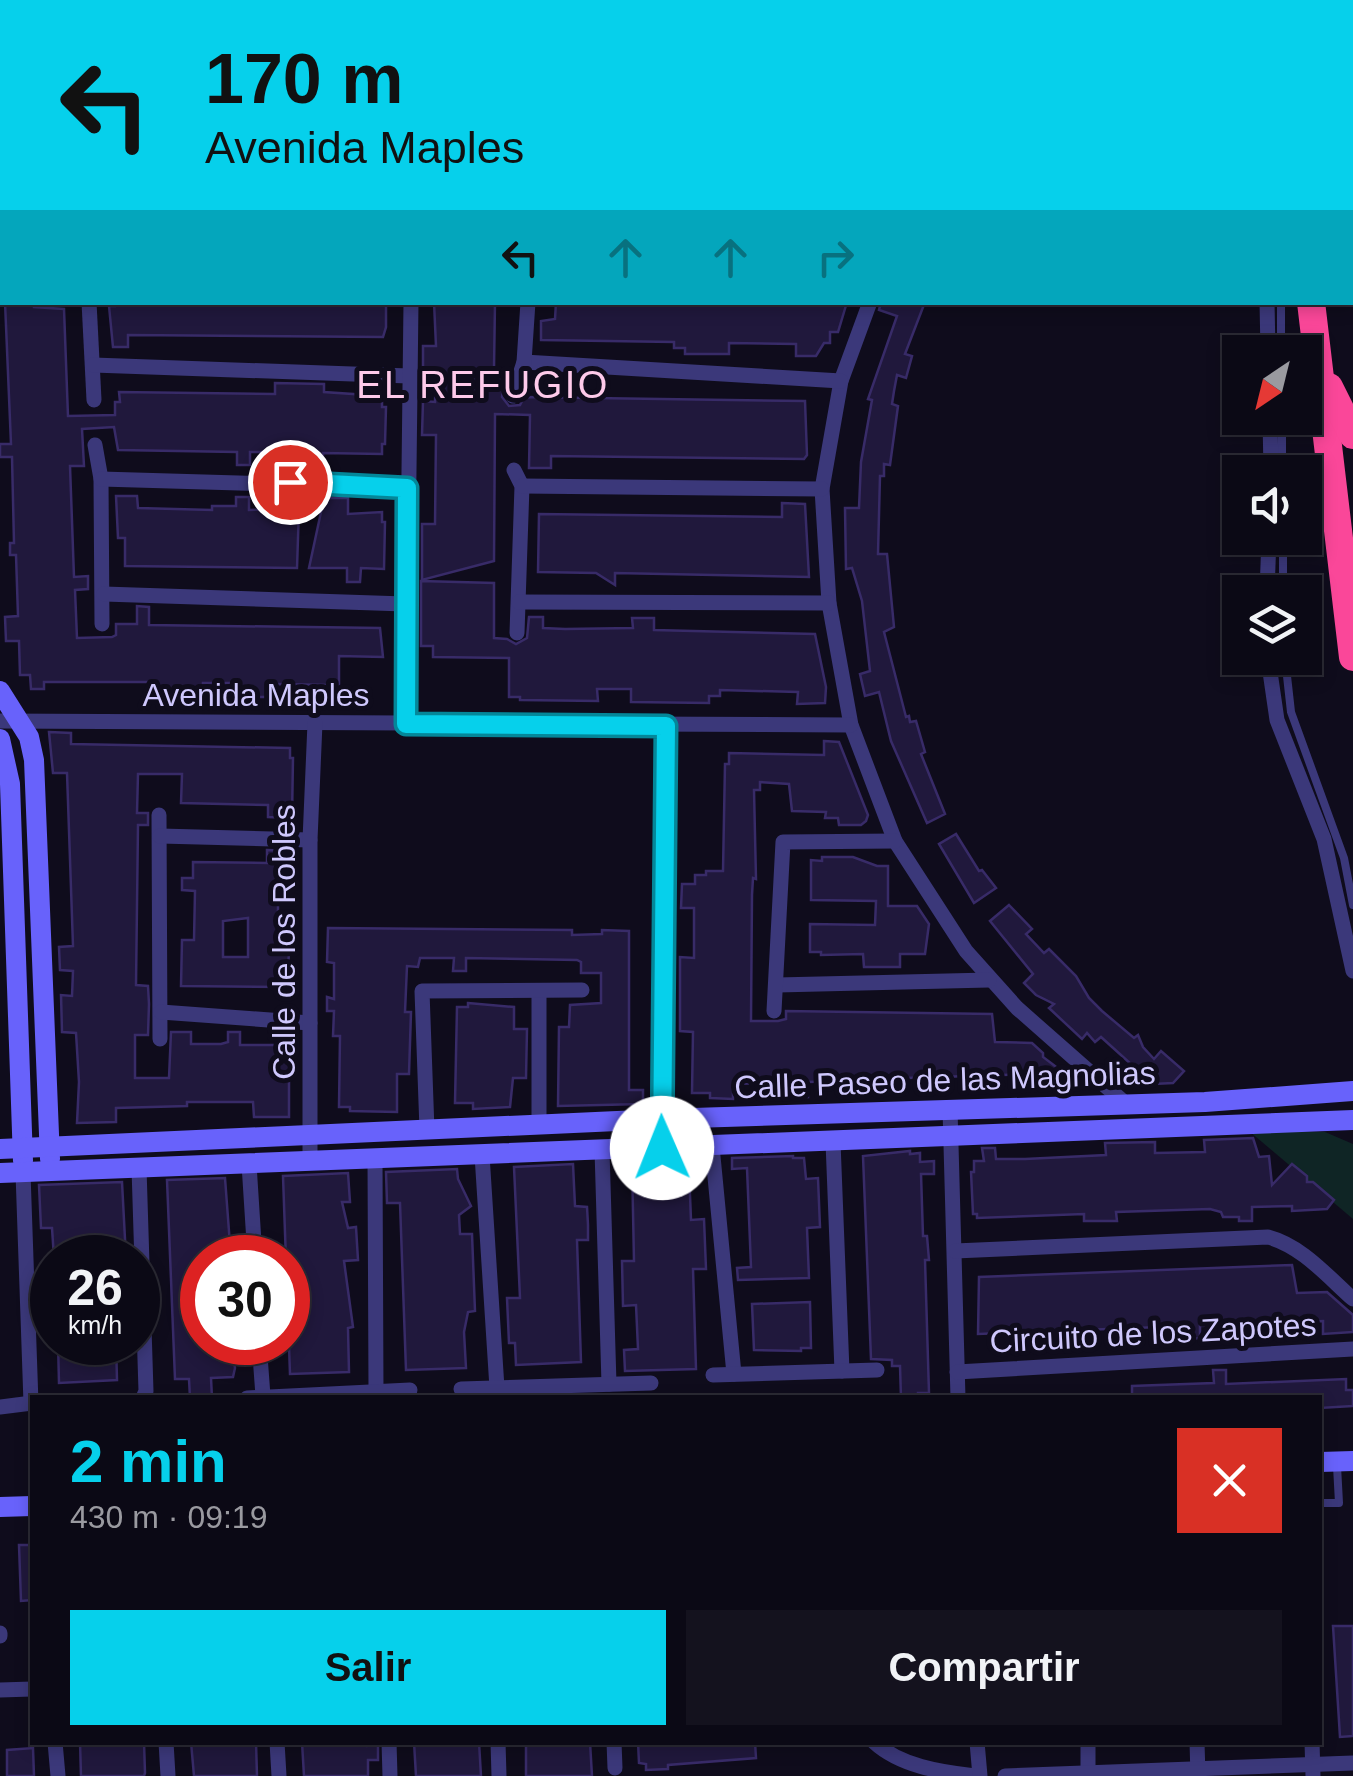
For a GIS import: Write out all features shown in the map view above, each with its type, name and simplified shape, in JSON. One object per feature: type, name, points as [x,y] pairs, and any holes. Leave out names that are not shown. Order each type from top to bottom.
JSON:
[{"type":"highway","points":[[1310,305],[1314,335]]},
{"type":"highway","points":[[1322,371],[1353,434]]},
{"type":"highway","points":[[1322,394],[1353,657]]},
{"type":"street","points":[[89,305],[94,400]]},
{"type":"street","points":[[406,724],[411,305]]},
{"type":"street","points":[[513,396],[524,362],[528,305]]},
{"type":"street","points":[[869,305],[841,380],[822,489],[829,604],[851,725],[896,841],[989,980],[1126,1104]]},
{"type":"street","points":[[1266,305],[1267,335]]},
{"type":"street","points":[[524,362],[841,380]]},
{"type":"street","points":[[93,365],[409,376]]},
{"type":"street","points":[[96,445],[101,479],[102,624]]},
{"type":"street","points":[[514,470],[522,486],[517,634]]},
{"type":"street","points":[[101,479],[407,488]]},
{"type":"street","points":[[522,486],[822,489]]},
{"type":"street","points":[[104,594],[405,604]]},
{"type":"street","points":[[519,602],[829,604]]},
{"type":"street","points":[[1270,675],[1277,720],[1332,865],[1353,972]]},
{"type":"street","points":[[0,691],[10,721],[29,737],[34,760],[50,1171]]},
{"type":"street","name":"Avenida Maples","points":[[10,721],[851,725]]},
{"type":"street","name":"Calle de los Robles","points":[[310,1161],[310,840],[315,723]]},
{"type":"street","points":[[662,1148],[666,726]]},
{"type":"street","points":[[0,739],[10,784],[32,1395]]},
{"type":"street","points":[[159,815],[160,1040]]},
{"type":"street","points":[[160,836],[310,840]]},
{"type":"street","points":[[774,1010],[783,842],[896,841]]},
{"type":"street","points":[[777,984],[989,980]]},
{"type":"street","points":[[538,1124],[539,990]]},
{"type":"street","points":[[428,1130],[422,991],[582,990]]},
{"type":"street","points":[[160,1012],[310,1023]]},
{"type":"street","name":"Calle Paseo de las Magnolias","points":[[0,1150],[661,1119],[1205,1102],[1353,1091]]},
{"type":"street","points":[[1205,1102],[1208,1127]]},
{"type":"street","points":[[950,1108],[958,1395]]},
{"type":"street","points":[[1328,1120],[1353,1130]]},
{"type":"street","name":"Calle Paseo de las Magnolias","points":[[0,1173],[1353,1120]]},
{"type":"street","points":[[833,1142],[842,1371]]},
{"type":"street","points":[[712,1146],[734,1374]]},
{"type":"street","points":[[602,1150],[608,1384]]},
{"type":"street","points":[[482,1155],[497,1388]]},
{"type":"street","points":[[374,1159],[376,1391]]},
{"type":"street","points":[[249,1164],[253,1235]]},
{"type":"street","points":[[139,1168],[144,1395]]},
{"type":"street","name":"Circuito de los Zapotes","points":[[955,1251],[1268,1237],[1298,1250],[1353,1299]]},
{"type":"street","name":"Circuito de los Zapotes","points":[[957,1372],[1353,1349]]},
{"type":"street","points":[[261,1365],[262,1395]]},
{"type":"street","points":[[713,1375],[877,1370]]},
{"type":"street","points":[[461,1390],[650,1384]]},
{"type":"street","points":[[285,1395],[410,1390]]},
{"type":"street","points":[[0,1407],[30,1403]]},
{"type":"street","points":[[0,1507],[30,1506]]},
{"type":"street","points":[[0,1690],[30,1689]]},
{"type":"street","points":[[55,1745],[58,1776]]},
{"type":"street","points":[[166,1745],[168,1776]]},
{"type":"street","points":[[276,1745],[279,1776]]},
{"type":"street","points":[[388,1745],[390,1776]]},
{"type":"street","points":[[498,1745],[499,1776]]},
{"type":"street","points":[[614,1745],[616,1768]]},
{"type":"street","points":[[876,1745],[898,1759],[948,1773],[977,1776],[977,1745]]},
{"type":"street","points":[[1088,1745],[1088,1775]]},
{"type":"street","points":[[1197,1745],[1197,1773]]},
{"type":"street","points":[[1312,1745],[1313,1770]]},
{"type":"street","points":[[1005,1776],[1313,1770],[1353,1763]]},
{"type":"lane","points":[[1281,305],[1281,335]]},
{"type":"lane","points":[[1287,675],[1291,712],[1344,858],[1353,904]]},
{"type":"lane","points":[[1322,1503],[1339,1503],[1337,1462]]},
{"type":"green space","points":[[1249,1131],[1325,1132],[1353,1144],[1353,1219]]},
{"type":"building","points":[[5,305],[64,309],[68,416],[115,415],[119,392],[275,394],[275,383],[324,384],[324,392],[382,396],[382,407],[386,407],[382,454],[323,453],[323,466],[299,465],[299,454],[250,452],[250,465],[237,465],[237,452],[118,450],[114,427],[82,429],[84,466],[70,466],[74,577],[88,576],[88,589],[75,590],[77,638],[112,637],[116,635],[116,624],[137,624],[137,606],[149,607],[149,625],[380,628],[383,657],[339,656],[339,698],[326,698],[326,685],[277,684],[276,697],[240,697],[240,683],[203,683],[203,696],[153,695],[154,682],[44,682],[44,689],[31,689],[30,675],[20,675],[19,641],[6,641],[5,617],[18,616],[16,555],[10,555],[10,543],[14,543],[12,457],[0,457],[0,444],[11,444]]},
{"type":"building","points":[[386,305],[386,327],[383,337],[128,335],[128,347],[113,347],[109,306]]},
{"type":"building","points":[[434,305],[495,305],[494,369],[507,370],[502,397],[509,406],[520,405],[524,397],[805,401],[807,455],[804,459],[551,456],[551,468],[529,468],[530,415],[495,414],[494,561],[422,580],[422,524],[435,524],[436,435],[422,435],[423,401],[435,402],[436,369],[423,368],[423,346],[436,346]]},
{"type":"building","points":[[556,305],[846,305],[838,332],[830,332],[830,343],[824,343],[816,356],[796,356],[796,344],[729,343],[729,354],[685,354],[685,348],[674,348],[674,342],[541,340],[541,321],[555,319]]},
{"type":"building","points":[[880,305],[924,305],[905,354],[912,356],[906,378],[897,375],[894,391],[892,404],[898,406],[890,465],[884,464],[884,476],[880,476],[878,554],[887,554],[894,627],[884,632],[906,717],[910,722],[916,721],[925,752],[921,754],[945,814],[927,823],[891,741],[879,692],[865,696],[860,674],[870,671],[862,601],[852,568],[846,569],[845,508],[859,508],[861,462],[872,400],[868,399],[897,316],[879,310]]},
{"type":"building","points":[[116,496],[137,496],[138,508],[212,510],[212,506],[236,506],[236,497],[249,497],[249,510],[299,508],[297,568],[125,566],[125,538],[118,538]]},
{"type":"building","points":[[324,498],[348,498],[348,514],[382,512],[384,569],[361,568],[360,582],[347,582],[347,568],[309,568]]},
{"type":"building","points":[[782,503],[805,504],[809,577],[615,573],[615,585],[596,573],[538,572],[539,514],[782,517]]},
{"type":"building","points":[[421,581],[494,583],[494,638],[516,644],[527,638],[529,617],[543,617],[543,628],[633,628],[632,618],[654,618],[654,630],[815,634],[826,687],[825,703],[797,704],[798,692],[720,690],[720,696],[709,696],[709,703],[631,702],[631,689],[597,689],[598,701],[509,697],[509,658],[433,657],[433,646],[421,646]]},
{"type":"building","points":[[49,732],[71,733],[71,744],[290,748],[292,818],[268,817],[268,805],[181,803],[182,774],[138,774],[137,813],[148,813],[148,825],[138,825],[136,985],[148,986],[149,1004],[148,1035],[135,1035],[135,1078],[169,1078],[171,1032],[191,1032],[191,1044],[221,1044],[228,1042],[228,1032],[240,1032],[240,1045],[289,1045],[289,1117],[254,1117],[253,1102],[187,1102],[187,1106],[116,1108],[116,1122],[77,1123],[76,1033],[62,1032],[61,995],[72,996],[73,971],[60,970],[59,947],[73,946],[67,773],[53,773]]},
{"type":"building","points":[[824,741],[839,742],[868,815],[861,825],[839,825],[838,818],[825,818],[826,812],[792,811],[789,784],[760,782],[760,790],[754,790],[756,879],[753,878],[752,895],[751,1021],[786,1019],[786,1011],[992,1014],[995,1042],[1032,1043],[1043,1057],[1072,1079],[1055,1086],[1038,1074],[907,1078],[906,1093],[882,1093],[882,1080],[807,1082],[808,1097],[795,1097],[795,1082],[733,1084],[733,1099],[692,1093],[693,1032],[680,1031],[680,957],[694,958],[694,908],[681,908],[682,884],[695,884],[695,875],[706,875],[706,871],[723,871],[725,764],[729,764],[729,753],[824,755]]},
{"type":"building","points":[[956,834],[979,871],[996,888],[974,903],[939,844]]},
{"type":"building","points":[[267,850],[291,851],[292,888],[280,892],[278,904],[278,933],[290,934],[287,987],[181,986],[182,940],[194,940],[195,891],[182,890],[182,878],[193,878],[193,862],[267,863]],"holes":[[[248,918],[248,957],[223,957],[223,921]]]},
{"type":"building","points":[[822,857],[853,857],[888,866],[888,906],[917,906],[929,924],[925,954],[900,954],[900,967],[864,967],[863,954],[810,952],[810,924],[875,925],[876,901],[811,900],[811,860],[822,861]]},
{"type":"building","points":[[1009,905],[1032,929],[1026,934],[1044,953],[1049,949],[1076,976],[1102,1011],[1134,1038],[1138,1035],[1154,1059],[1161,1051],[1184,1071],[1173,1083],[1153,1084],[1101,1037],[1095,1042],[1087,1033],[1082,1039],[1049,1008],[1054,1004],[1024,983],[1033,974],[990,921]]},
{"type":"building","points":[[328,928],[572,930],[572,935],[629,931],[629,1090],[643,1090],[643,1104],[558,1106],[559,1027],[569,1027],[570,1005],[601,1003],[601,973],[581,973],[581,962],[577,960],[466,958],[466,971],[453,971],[454,958],[420,958],[418,967],[407,966],[405,1012],[411,1012],[409,1074],[397,1074],[397,1112],[350,1111],[350,1107],[339,1107],[340,1036],[333,1036],[334,1011],[327,1011],[327,997],[334,999],[334,963],[327,962]]},
{"type":"building","points":[[468,1003],[514,1007],[514,1029],[527,1029],[526,1078],[513,1078],[510,1107],[473,1109],[473,1103],[455,1103],[457,1007],[468,1007]]},
{"type":"building","points":[[1253,1138],[1259,1157],[1269,1156],[1272,1185],[1292,1164],[1307,1176],[1307,1182],[1313,1182],[1334,1200],[1327,1209],[1252,1207],[1252,1221],[1223,1217],[1221,1212],[1210,1209],[1116,1212],[1117,1221],[1084,1221],[1084,1214],[977,1218],[973,1214],[971,1172],[974,1161],[984,1161],[982,1148],[995,1148],[996,1159],[1025,1159],[1106,1155],[1105,1143],[1155,1142],[1155,1153],[1205,1152],[1204,1140]]},
{"type":"building","points":[[910,1151],[920,1153],[920,1162],[934,1161],[934,1174],[921,1174],[923,1236],[927,1236],[929,1260],[925,1260],[929,1393],[901,1395],[900,1366],[892,1366],[892,1360],[871,1359],[863,1156]]},
{"type":"building","points":[[732,1158],[804,1158],[806,1179],[818,1178],[820,1227],[807,1228],[809,1278],[738,1280],[737,1268],[751,1267],[747,1168],[732,1169]]},
{"type":"building","points":[[702,1159],[702,1170],[689,1170],[691,1220],[704,1219],[706,1269],[693,1269],[696,1369],[625,1371],[624,1350],[638,1349],[636,1305],[623,1306],[622,1261],[634,1261],[632,1162]]},
{"type":"building","points":[[573,1164],[575,1206],[587,1207],[588,1225],[588,1240],[577,1240],[581,1362],[516,1365],[515,1343],[509,1343],[507,1298],[520,1298],[514,1167]]},
{"type":"building","points":[[457,1169],[471,1206],[459,1215],[460,1234],[472,1234],[475,1311],[468,1312],[464,1332],[466,1368],[406,1370],[400,1203],[387,1203],[386,1172]]},
{"type":"building","points":[[348,1173],[350,1202],[342,1202],[348,1228],[356,1227],[358,1260],[344,1261],[353,1327],[348,1328],[349,1372],[290,1374],[290,1365],[310,1365],[310,1235],[285,1235],[283,1176]]},
{"type":"building","points":[[225,1178],[229,1235],[180,1235],[180,1365],[235,1365],[233,1377],[211,1378],[212,1395],[190,1395],[189,1379],[175,1379],[167,1180]]},
{"type":"building","points":[[122,1182],[125,1235],[52,1235],[52,1228],[41,1228],[39,1185]]},
{"type":"building","points":[[1292,1265],[1297,1293],[1327,1292],[1353,1315],[1353,1332],[1323,1334],[1323,1321],[1200,1326],[1200,1338],[1187,1339],[1186,1326],[978,1334],[979,1277]]},
{"type":"building","points":[[810,1302],[811,1348],[754,1350],[752,1304]]},
{"type":"building","points":[[59,1365],[117,1365],[117,1380],[59,1383]]},
{"type":"building","points":[[1213,1370],[1226,1370],[1226,1384],[1346,1379],[1346,1390],[1353,1390],[1353,1406],[1322,1408],[1322,1395],[1132,1395],[1132,1386],[1214,1383]]},
{"type":"building","points":[[19,1545],[30,1545],[30,1600],[21,1601]]},
{"type":"building","points":[[1333,1626],[1353,1626],[1353,1736],[1340,1737]]},
{"type":"building","points":[[80,1745],[144,1745],[144,1776],[81,1776]]},
{"type":"building","points":[[191,1745],[256,1745],[257,1776],[194,1776]]},
{"type":"building","points":[[302,1745],[378,1745],[378,1760],[368,1760],[368,1776],[304,1776]]},
{"type":"building","points":[[414,1745],[479,1745],[481,1776],[416,1776]]},
{"type":"building","points":[[526,1745],[590,1745],[592,1776],[526,1776]]},
{"type":"building","points":[[638,1745],[755,1745],[756,1758],[646,1770],[646,1764],[639,1763]]},
{"type":"building","points":[[33,1748],[34,1776],[7,1776],[7,1750]]},
{"type":"district","name":"EL REFUGIO","points":[[483,385]]},
{"type":"route","points":[[290,482],[407,488],[406,724],[666,726],[662,1148]]}]
